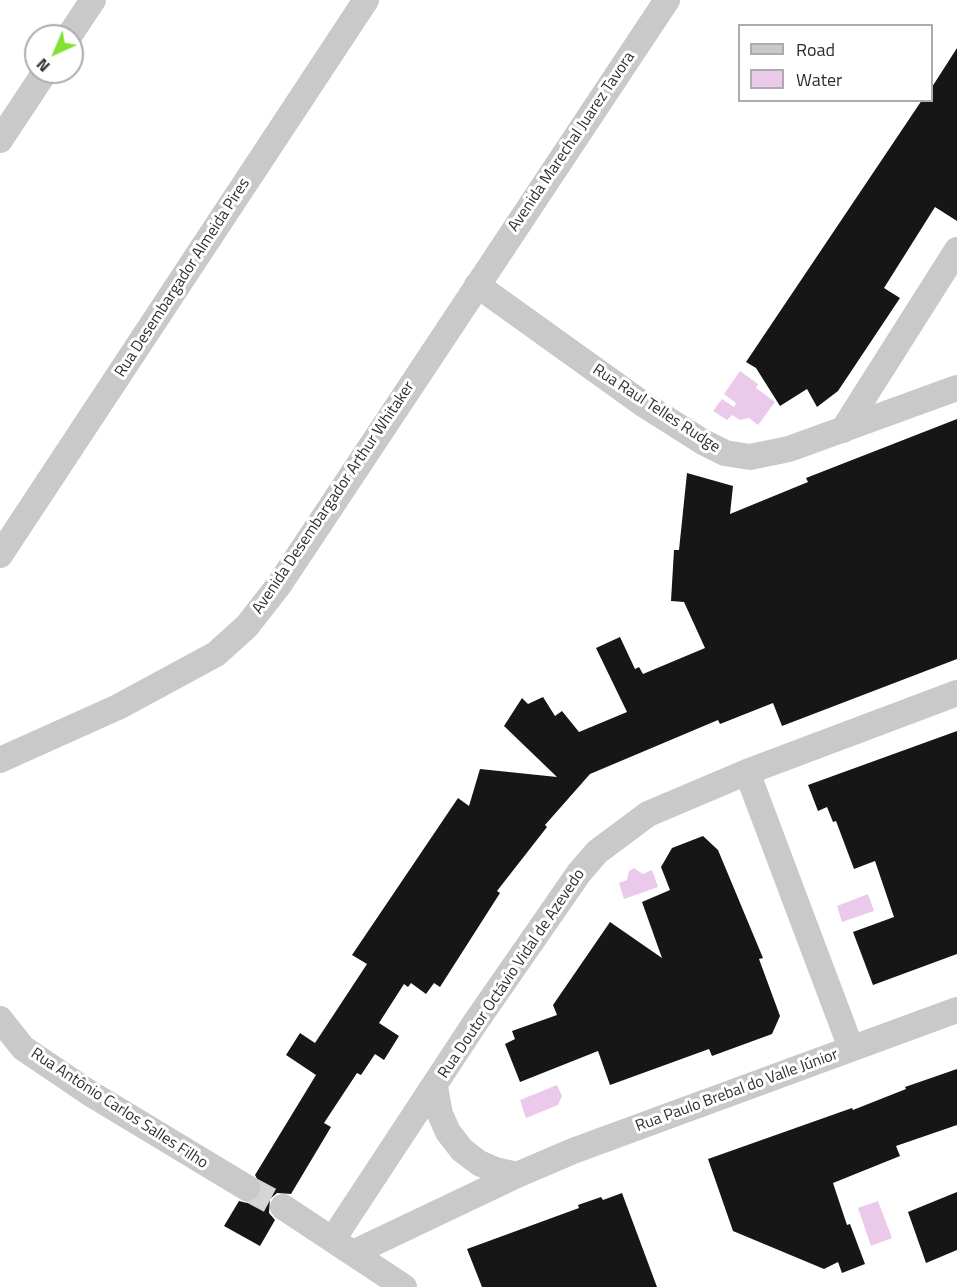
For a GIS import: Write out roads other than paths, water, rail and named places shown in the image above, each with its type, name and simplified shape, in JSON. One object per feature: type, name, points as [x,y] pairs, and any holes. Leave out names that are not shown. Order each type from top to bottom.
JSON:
[{"type":"street","points":[[77,24],[93,0]]},
{"type":"street","name":"Rua Desembargador Almeida Pires","points":[[0,555],[366,0]]},
{"type":"street","name":"Avenida Marechal Juarez Tavora","points":[[477,285],[667,0]]},
{"type":"street","points":[[0,140],[37,84]]},
{"type":"street","points":[[843,430],[957,250]]},
{"type":"street","name":"Rua Raul Telles Rudge","points":[[477,285],[643,404],[725,453],[750,457],[789,449],[957,388]]},
{"type":"street","name":"Avenida Desembargador Arthur Whitaker","points":[[0,760],[118,707],[216,654],[247,626],[279,585],[477,285]]},
{"type":"street","name":"Rua Doutor Octávio Vidal de Azevedo","points":[[343,1246],[435,1087],[475,1023],[579,873],[597,852],[648,814],[747,772],[957,693]]},
{"type":"street","points":[[747,772],[851,1048]]},
{"type":"street","name":"Rua Paulo Brebal do Valle Júnior","points":[[343,1246],[517,1175],[957,1010]]},
{"type":"street","name":"Rua Antônio Carlos Salles Filho","points":[[0,1019],[23,1048],[88,1092],[247,1188]]},
{"type":"street","points":[[435,1087],[440,1114],[448,1132],[462,1150],[479,1163],[495,1170],[517,1175]]},
{"type":"street","points":[[283,1207],[404,1287]]},
{"type":"water","points":[[740,371],[758,384],[756,388],[775,402],[758,425],[749,418],[740,420],[732,415],[727,420],[713,411],[722,399],[734,407],[736,403],[724,394]]},
{"type":"water","points":[[634,868],[643,874],[652,870],[658,887],[624,899],[619,883],[627,880],[629,871]]},
{"type":"water","points":[[868,894],[874,911],[842,922],[837,906]]},
{"type":"water","points":[[557,1085],[562,1096],[558,1105],[526,1118],[520,1100]]},
{"type":"water","points":[[878,1201],[892,1238],[871,1246],[858,1208]]},
{"type":"tunnel","points":[[247,1188],[283,1207]]}]
